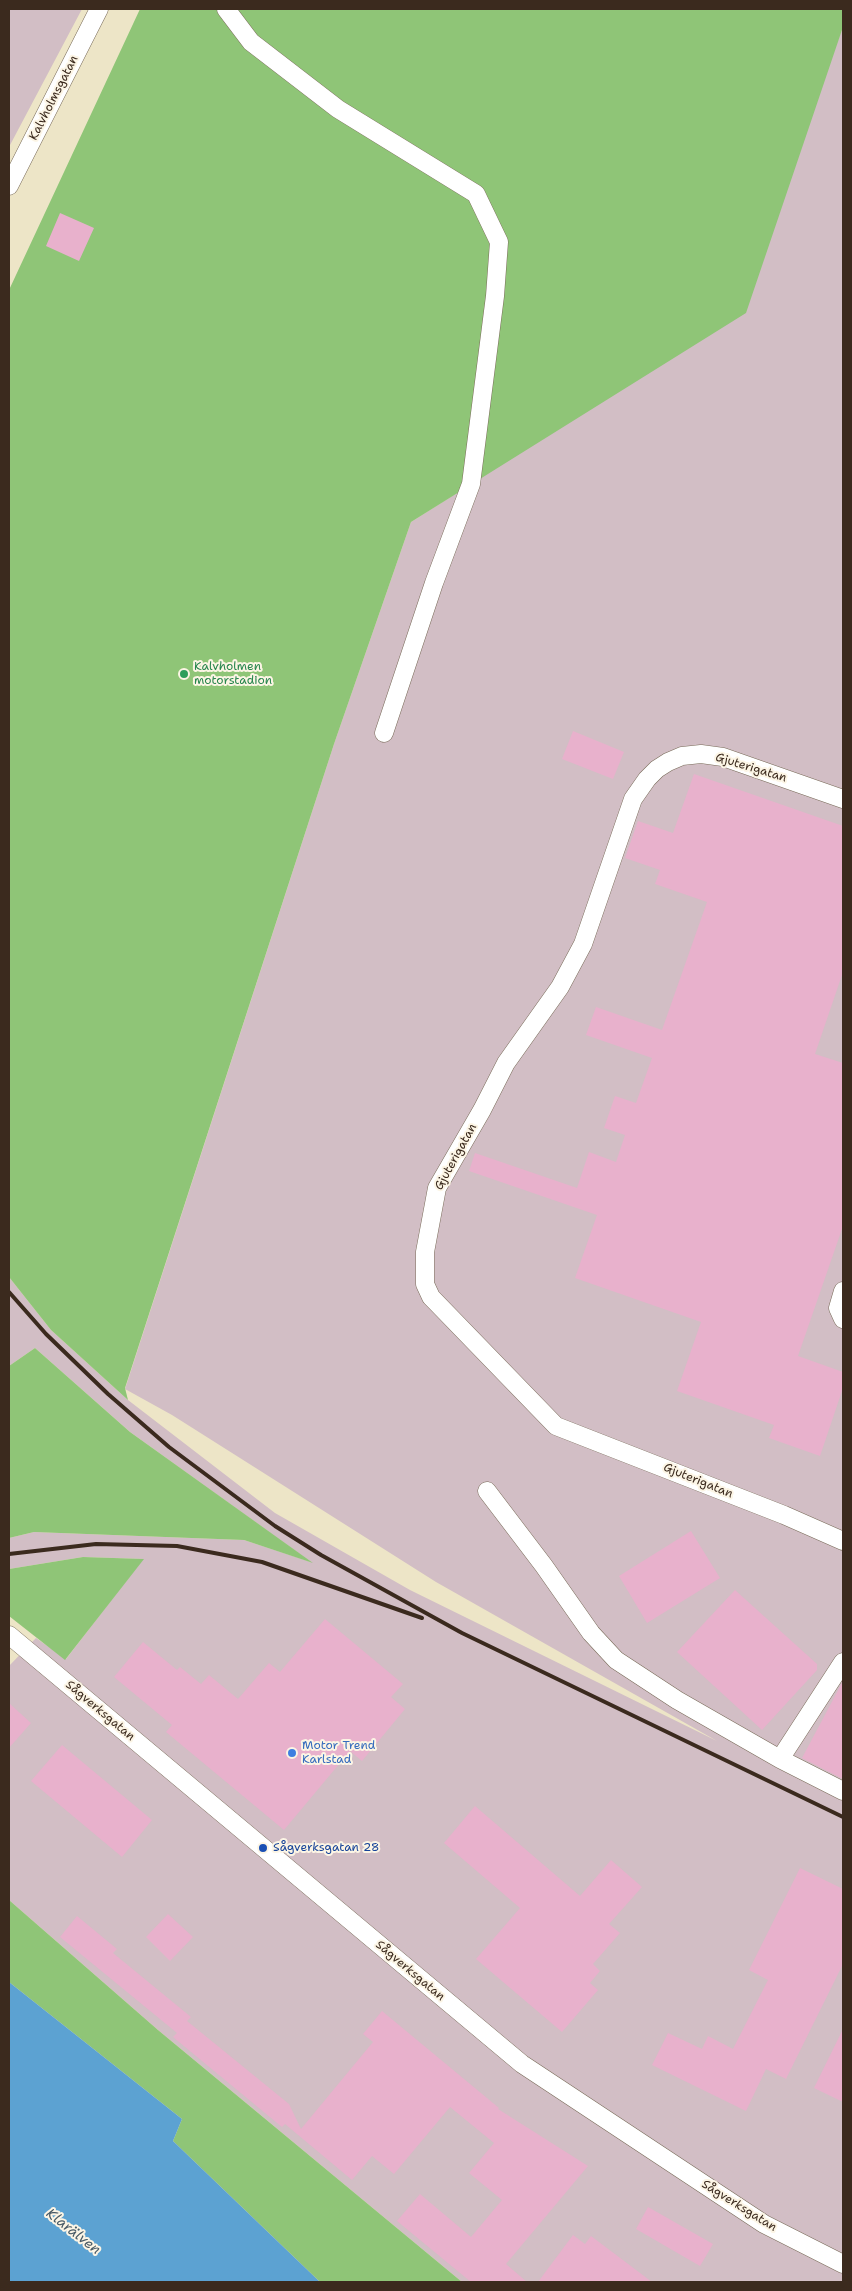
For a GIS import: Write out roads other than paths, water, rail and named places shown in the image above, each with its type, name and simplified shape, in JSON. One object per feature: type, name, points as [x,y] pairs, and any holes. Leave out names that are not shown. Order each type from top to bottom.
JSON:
[{"type":"street","name":"Kalvholmsgatan","points":[[9,186],[99,9]]},
{"type":"street","points":[[226,9],[251,42],[338,109],[476,194],[499,242],[495,296],[471,484],[434,583],[384,733]]},
{"type":"street","name":"Gjuterigatan","points":[[843,799],[723,757],[700,754],[682,756],[657,769],[633,799],[583,944],[560,987],[506,1063],[482,1110],[437,1188],[424,1252],[425,1284],[431,1298],[556,1426],[784,1515],[843,1541]]},
{"type":"street","points":[[843,1291],[838,1308],[843,1319]]},
{"type":"street","points":[[487,1491],[544,1566],[591,1633],[616,1660],[638,1677],[677,1700],[780,1759],[843,1791]]},
{"type":"street","name":"Sågverksgatan","points":[[9,1635],[522,2064],[764,2224],[843,2264]]},
{"type":"street","points":[[780,1759],[843,1662]]},
{"type":"water","name":"Klarälven","points":[[9,1982],[182,2119],[173,2141],[320,2282],[9,2282]]},
{"type":"railway","points":[[9,1292],[46,1334],[108,1394],[169,1447],[275,1526],[321,1555],[462,1633],[843,1817]]},
{"type":"railway","points":[[9,1554],[96,1544],[177,1546],[262,1562],[422,1618]]},
{"type":"place","name":"Kalvholmen motorstadion","points":[[184,674]]},
{"type":"place","name":"Motor Trend Karlstad","points":[[292,1753]]},
{"type":"place","name":"Sågverksgatan 28","points":[[263,1848]]}]
